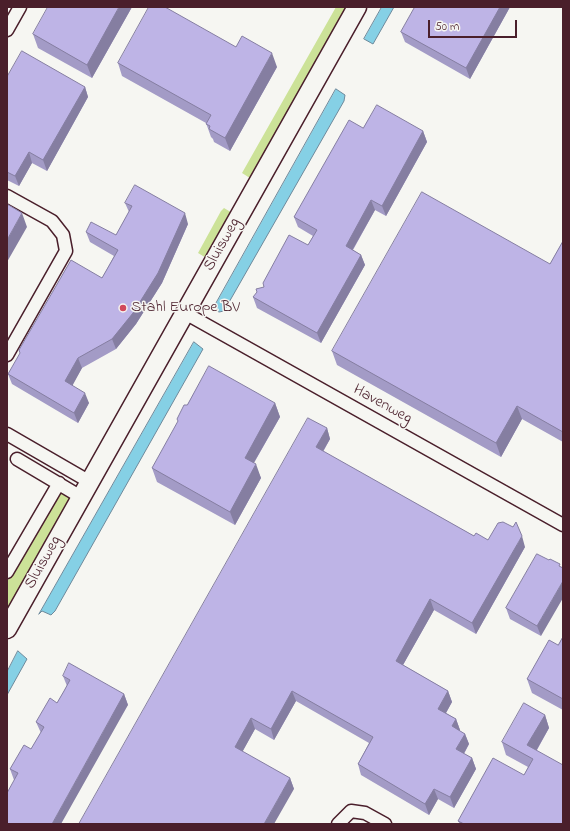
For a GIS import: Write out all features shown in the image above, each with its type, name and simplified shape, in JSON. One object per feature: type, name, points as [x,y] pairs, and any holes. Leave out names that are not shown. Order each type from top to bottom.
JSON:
[{"type":"street","points":[[7,30],[20,7]]},
{"type":"street","name":"Sluisweg","points":[[7,629],[357,7]]},
{"type":"street","points":[[7,196],[52,221],[63,235],[66,251],[7,355]]},
{"type":"street","name":"Havenweg","points":[[185,313],[563,525]]},
{"type":"street","points":[[7,434],[86,489]]},
{"type":"street","points":[[17,459],[58,483],[86,489]]},
{"type":"street","name":"Sluisweg","points":[[7,572],[58,483]]},
{"type":"street","points":[[338,824],[351,811],[365,813],[385,824]]},
{"type":"green space","points":[[336,7],[350,7],[253,180],[242,173]]},
{"type":"green space","points":[[224,208],[234,214],[208,259],[198,253]]},
{"type":"green space","points":[[63,492],[69,497],[70,503],[7,613],[7,582],[57,495]]},
{"type":"water","points":[[382,7],[394,7],[373,44],[364,39]]},
{"type":"water","points":[[336,89],[345,95],[344,101],[224,311],[219,312],[213,309]]},
{"type":"water","points":[[194,342],[203,349],[55,611],[51,615],[42,611],[39,614]]},
{"type":"water","points":[[18,651],[27,659],[7,695],[7,672]]},
{"type":"building","points":[[48,7],[119,7],[87,65],[33,34]]},
{"type":"building","points":[[149,7],[165,7],[236,47],[242,36],[272,53],[225,138],[209,129],[210,126],[206,124],[211,115],[118,63]]},
{"type":"building","points":[[415,7],[500,7],[466,68],[401,32]]},
{"type":"building","points":[[22,51],[85,87],[43,160],[29,152],[15,176],[7,172],[7,77]]},
{"type":"building","points":[[377,105],[423,131],[382,206],[371,200],[346,246],[361,255],[317,333],[253,297],[257,292],[256,289],[264,287],[263,283],[289,235],[308,245],[317,230],[294,217],[349,120],[363,128]]},
{"type":"building","points":[[135,185],[185,213],[158,273],[133,313],[112,339],[78,358],[65,381],[85,393],[74,413],[8,374],[20,353],[19,350],[71,260],[102,278],[118,250],[86,232],[91,222],[116,235],[132,206],[125,203]]},
{"type":"building","points":[[422,192],[550,264],[563,241],[563,432],[517,406],[496,443],[332,351]]},
{"type":"building","points":[[7,204],[22,213],[7,240]]},
{"type":"building","points":[[209,366],[275,403],[245,458],[256,464],[230,512],[152,468],[178,421],[177,419],[184,405],[187,405]]},
{"type":"building","points":[[308,418],[327,428],[316,447],[474,536],[476,533],[488,540],[498,523],[503,522],[513,527],[516,522],[522,536],[472,623],[430,599],[396,661],[448,691],[438,709],[456,719],[452,726],[465,734],[456,749],[472,758],[450,797],[434,789],[425,804],[358,764],[373,737],[292,691],[271,729],[251,718],[235,747],[290,778],[264,824],[79,824]]},
{"type":"building","points":[[537,554],[560,564],[559,566],[563,568],[563,581],[537,626],[506,608]]},
{"type":"building","points":[[563,637],[563,699],[527,679],[549,640],[558,645]]},
{"type":"building","points":[[69,663],[124,694],[52,824],[7,824],[7,793],[18,773],[10,769],[24,745],[31,749],[44,727],[36,722],[50,698],[57,703],[64,691],[70,680],[63,676]]},
{"type":"building","points":[[524,703],[545,715],[527,745],[563,765],[563,824],[464,824],[458,821],[493,758],[524,775],[533,759],[502,742]]},
{"type":"place","name":"Stahl Europe BV","points":[[123,308]]}]
